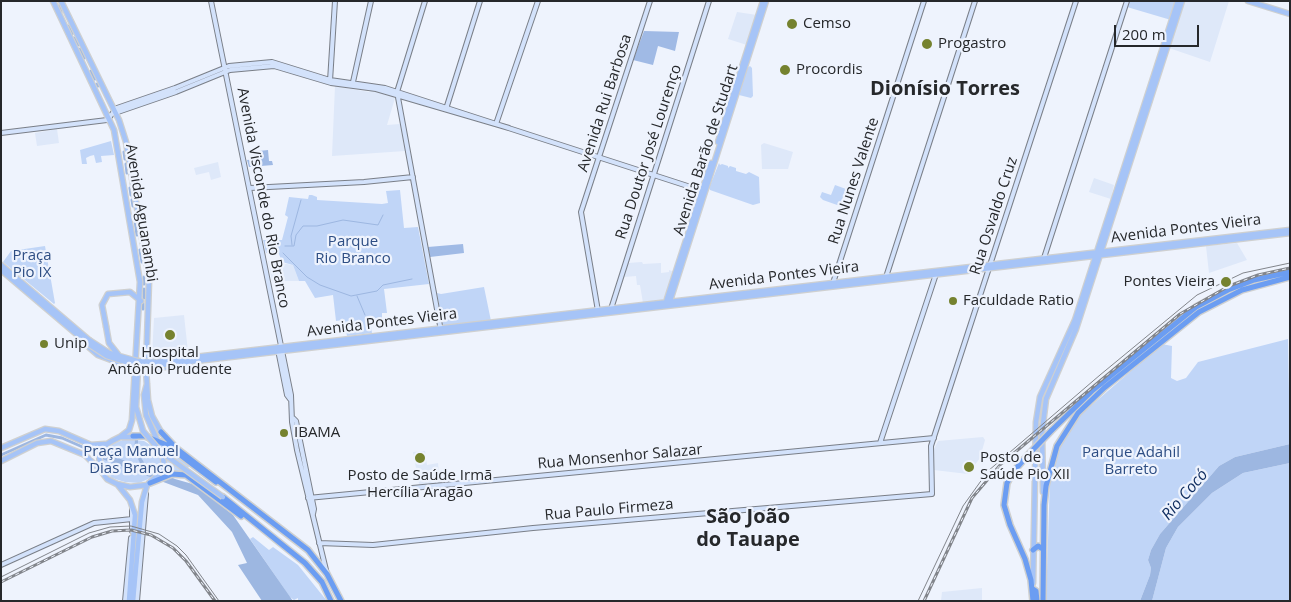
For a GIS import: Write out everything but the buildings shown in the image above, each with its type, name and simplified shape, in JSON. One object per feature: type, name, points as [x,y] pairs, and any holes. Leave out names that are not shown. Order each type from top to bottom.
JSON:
[{"type":"highway","points":[[1033,601],[1025,559],[1011,529],[1004,505],[1006,484],[1014,471],[1093,390],[1196,307],[1236,287],[1290,272]]},
{"type":"highway","points":[[1042,601],[1044,506],[1051,462],[1060,440],[1078,413],[1095,396],[1199,312],[1242,290],[1290,277]]},
{"type":"highway","points":[[161,432],[177,448],[225,487],[308,550],[328,574],[341,601]]},
{"type":"highway","points":[[133,436],[145,436],[158,441],[225,487]]},
{"type":"highway","points":[[149,484],[172,474],[186,475],[244,518],[252,521]]},
{"type":"highway","points":[[223,497],[310,568],[322,582],[331,601]]},
{"type":"highway","points":[[1033,550],[1038,546],[1043,549]]},
{"type":"highway","points":[[1032,589],[1036,592],[1037,601]]},
{"type":"main road","name":"Avenida Aguanambi","points":[[53,1],[109,117],[119,148],[140,282],[141,300],[136,356],[137,371],[131,425],[129,430],[120,437]]},
{"type":"main road","name":"Avenida Aguanambi","points":[[61,1],[115,112],[126,142],[149,280],[147,382],[151,411],[161,432]]},
{"type":"main road","name":"Avenida Barão de Studart","points":[[668,303],[765,1]]},
{"type":"main road","points":[[1044,506],[1043,411],[1075,324],[1180,1]]},
{"type":"main road","points":[[1248,1],[1290,14]]},
{"type":"main road","name":"Avenida Pontes Vieira","points":[[598,312],[885,279],[939,270],[990,266],[1290,232]]},
{"type":"main road","points":[[1,265],[107,356],[129,363],[154,366],[195,359]]},
{"type":"main road","name":"Avenida Pontes Vieira","points":[[213,357],[834,283],[935,275],[990,266]]},
{"type":"main road","points":[[1,270],[81,338],[119,356],[130,359],[136,356]]},
{"type":"main road","points":[[119,356],[109,343],[102,305],[106,296],[130,292],[141,300]]},
{"type":"main road","points":[[1032,589],[1037,408],[1040,397],[1075,324]]},
{"type":"main road","points":[[80,332],[119,356],[152,362],[213,357]]},
{"type":"main road","points":[[81,338],[85,345],[98,354],[128,365],[137,371],[137,413],[147,437],[161,452],[223,497]]},
{"type":"main road","points":[[146,359],[193,355],[213,357]]},
{"type":"main road","points":[[114,361],[119,356]]},
{"type":"main road","points":[[146,370],[213,357]]},
{"type":"main road","points":[[128,365],[131,362],[130,359]]},
{"type":"main road","points":[[158,359],[153,364],[159,368]]},
{"type":"main road","name":"Avenida Aguanambi","points":[[147,382],[144,395],[146,415],[160,448]]},
{"type":"main road","points":[[1,448],[45,430],[59,431],[91,445],[107,444],[120,437],[133,436],[146,439],[160,448],[164,465],[161,472],[149,484],[141,506],[135,601]]},
{"type":"main road","points":[[1,461],[37,443],[51,441],[85,455],[107,479],[117,484],[130,487],[149,484]]},
{"type":"main road","points":[[101,471],[99,455],[107,444]]},
{"type":"main road","points":[[117,484],[132,504],[135,515],[127,601]]},
{"type":"street","name":"Avenida Visconde do Rio Branco","points":[[211,1],[250,188],[287,396],[290,399],[293,418],[296,421],[319,543],[328,574]]},
{"type":"street","points":[[330,82],[335,1]]},
{"type":"street","points":[[353,82],[371,1]]},
{"type":"street","points":[[425,1],[397,94],[441,330]]},
{"type":"street","points":[[446,109],[480,1]]},
{"type":"street","points":[[496,125],[538,1]]},
{"type":"street","name":"Avenida Rui Barbosa","points":[[598,312],[581,212],[650,1]]},
{"type":"street","name":"Rua Doutor José Lourenço","points":[[611,309],[709,1]]},
{"type":"street","name":"Rua Nunes Valente","points":[[834,283],[924,1]]},
{"type":"street","points":[[885,279],[975,1]]},
{"type":"street","name":"Rua Osvaldo Cruz","points":[[932,494],[931,451],[934,438],[1076,1]]},
{"type":"street","points":[[1044,260],[1127,1]]},
{"type":"street","points":[[1,133],[107,120],[117,108],[225,69],[282,66],[330,82],[372,87]]},
{"type":"street","points":[[330,82],[353,82],[397,94],[704,191]]},
{"type":"street","points":[[250,188],[364,182],[412,177]]},
{"type":"street","points":[[880,443],[935,275],[939,270]]},
{"type":"street","name":"Rua Monsenhor Salazar","points":[[310,498],[934,438]]},
{"type":"street","name":"Rua Paulo Firmeza","points":[[319,543],[373,545],[533,528],[932,494]]},
{"type":"street","points":[[132,504],[132,545]]},
{"type":"street","points":[[1,565],[80,528],[94,523],[132,518]]},
{"type":"street","points":[[115,520],[132,526]]},
{"type":"shaded area","points":[[1184,1],[1229,1],[1210,62],[1169,48]]},
{"type":"shaded area","points":[[737,12],[757,15],[747,45],[728,39]]},
{"type":"shaded area","points":[[644,31],[679,32],[675,51],[658,46],[653,65],[633,60]]},
{"type":"shaded area","points":[[335,86],[369,92],[373,90],[395,98],[387,125],[400,124],[405,151],[332,156]]},
{"type":"shaded area","points":[[57,129],[59,143],[37,146],[35,133]]},
{"type":"shaded area","points":[[764,143],[793,152],[788,169],[762,169],[761,145]]},
{"type":"shaded area","points":[[268,150],[269,161],[272,161],[273,165],[249,167],[247,160],[255,159],[250,152]]},
{"type":"shaded area","points":[[218,162],[221,177],[211,180],[209,172],[196,175],[194,168]]},
{"type":"shaded area","points":[[1094,178],[1114,185],[1111,199],[1089,192]]},
{"type":"shaded area","points":[[1237,243],[1247,260],[1209,273],[1206,246]]},
{"type":"shaded area","points":[[463,244],[464,253],[430,257],[428,247]]},
{"type":"shaded area","points":[[268,261],[293,265],[299,281],[272,281]]},
{"type":"shaded area","points":[[642,262],[643,264],[661,263],[661,273],[669,272],[669,270],[674,272],[663,300],[643,303],[640,285],[637,285],[636,276],[624,277],[628,263]]},
{"type":"shaded area","name":"Hospital Antônio Prudente","points":[[184,315],[188,352],[154,358],[152,356],[154,318]]},
{"type":"shaded area","points":[[983,437],[985,440],[980,458],[968,474],[934,470],[934,449],[938,441]]},
{"type":"shaded area","points":[[135,440],[138,440],[138,453],[145,464],[175,479],[196,485],[233,515],[293,601],[262,601],[238,565],[247,563],[232,532],[198,495],[102,459],[104,453],[142,467],[134,451]]},
{"type":"shaded area","name":"Rio Cocó","points":[[1290,444],[1290,463],[1243,473],[1212,493],[1178,527],[1166,548],[1152,601],[1140,601],[1150,575],[1151,568],[1148,560],[1160,534],[1219,466],[1235,457]]},
{"type":"shaded area","points":[[425,451],[427,465],[438,463],[440,483],[419,484],[413,452]]},
{"type":"shaded area","points":[[982,588],[982,601],[941,601],[942,592]]},
{"type":"green space","points":[[1129,1],[1177,1],[1171,20],[1127,7]]},
{"type":"green space","points":[[750,66],[752,68],[753,96],[751,98],[739,95],[747,68]]},
{"type":"green space","points":[[111,141],[114,155],[101,156],[102,162],[96,163],[94,155],[90,156],[86,158],[87,164],[82,164],[80,150]]},
{"type":"green space","points":[[719,163],[720,165],[728,166],[728,168],[730,166],[736,168],[736,171],[746,174],[749,172],[759,177],[760,203],[753,205],[710,190],[709,188]]},
{"type":"green space","points":[[835,185],[846,189],[840,206],[823,200],[820,197],[822,192],[831,195]]},
{"type":"green space","name":"Parque Rio Branco","points":[[400,190],[404,228],[418,227],[429,284],[384,289],[387,313],[382,313],[382,318],[370,319],[372,333],[347,336],[344,320],[336,321],[333,295],[315,298],[305,281],[299,281],[293,265],[282,262],[279,254],[266,253],[263,240],[282,240],[288,217],[285,215],[289,197],[308,199],[309,195],[312,195],[317,197],[317,200],[382,204],[388,203],[386,191]]},
{"type":"green space","name":"Praça Pio IX","points":[[45,246],[54,304],[3,262],[11,251]]},
{"type":"green space","points":[[484,287],[491,321],[443,327],[437,293]]},
{"type":"green space","name":"Parque Adahil Barreto","points":[[1288,339],[1290,444],[1235,457],[1219,466],[1160,534],[1148,560],[1151,568],[1150,575],[1140,601],[1046,601],[1050,479],[1060,447],[1078,417],[1162,344],[1172,346],[1171,378],[1177,381],[1186,378],[1198,362]]},
{"type":"green space","name":"Praça Manuel Dias Branco","points":[[125,439],[144,441],[157,449],[161,457],[161,467],[155,476],[139,483],[125,482],[112,478],[104,471],[101,456],[110,445]]},
{"type":"green space","points":[[162,445],[190,465],[185,473],[176,471],[162,475],[166,459]]},
{"type":"green space","points":[[1290,463],[1290,601],[1152,601],[1166,548],[1178,527],[1212,493],[1243,473]]},
{"type":"green space","points":[[253,537],[269,550],[273,547],[298,565],[327,601],[298,601],[298,598],[294,600],[290,597],[250,539]]},
{"type":"waterway","points":[[59,6],[61,12]]},
{"type":"waterway","points":[[68,26],[72,34]]},
{"type":"waterway","points":[[74,38],[78,45]]},
{"type":"waterway","points":[[80,49],[84,58]]},
{"type":"waterway","points":[[91,71],[95,79]]},
{"type":"waterway","points":[[124,152],[125,159]]},
{"type":"waterway","points":[[126,164],[127,173]]},
{"type":"waterway","points":[[130,188],[131,195]]},
{"type":"waterway","points":[[132,200],[133,206]]},
{"type":"waterway","points":[[292,245],[291,236],[301,200]]},
{"type":"waterway","points":[[285,246],[294,246],[296,235],[303,226],[317,226],[343,220],[378,225],[383,215]]},
{"type":"waterway","points":[[135,220],[137,235]]},
{"type":"waterway","points":[[140,250],[142,262]]},
{"type":"waterway","points":[[283,253],[307,277],[320,285],[351,296],[377,291],[383,285],[412,279]]},
{"type":"waterway","points":[[144,277],[144,284]]},
{"type":"waterway","points":[[144,289],[144,298]]},
{"type":"waterway","points":[[357,296],[365,315]]},
{"type":"waterway","points":[[143,303],[143,309]]},
{"type":"waterway","points":[[1,455],[46,435],[62,438],[94,452]]},
{"type":"tram line","points":[[918,601],[963,506],[988,471],[1197,295],[1243,273],[1290,263]]},
{"type":"tram line","points":[[1,577],[89,533],[110,527],[131,526],[159,534],[177,546],[186,555],[219,601]]},
{"type":"railway","points":[[924,601],[972,498],[1001,464],[1180,314],[1229,286],[1258,275],[1290,268]]},
{"type":"railway","points":[[1,582],[92,537],[112,531],[131,530],[151,535],[173,548],[186,561],[215,601]]},
{"type":"place","name":"Cemso","points":[[792,24]]},
{"type":"place","name":"Progastro","points":[[927,44]]},
{"type":"place","name":"Procordis","points":[[785,70]]},
{"type":"place","name":"Pontes Vieira","points":[[1226,282]]},
{"type":"place","name":"Faculdade Ratio","points":[[953,301]]},
{"type":"place","name":"Hospital Antônio Prudente","points":[[170,335]]},
{"type":"place","name":"Unip","points":[[44,344]]},
{"type":"place","name":"IBAMA","points":[[284,433]]},
{"type":"place","name":"Posto de Saúde Irmã Hercília Aragão","points":[[420,458]]},
{"type":"place","name":"Posto de Saúde Pio XII","points":[[969,467]]},
{"type":"district","name":"Dionísio Torres","points":[[945,89]]},
{"type":"district","name":"São João do Tauape","points":[[748,528]]}]
